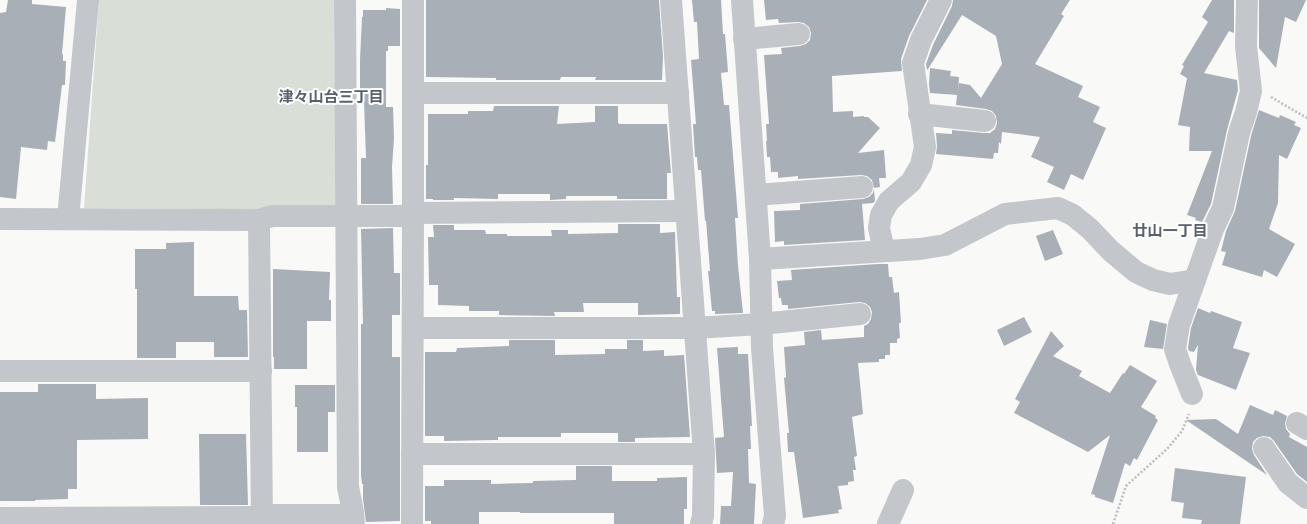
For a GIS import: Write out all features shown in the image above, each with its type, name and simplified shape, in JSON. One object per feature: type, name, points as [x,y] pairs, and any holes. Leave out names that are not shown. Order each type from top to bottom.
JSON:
[{"type":"street","points":[[68,220],[88,0]]},
{"type":"street","points":[[0,518],[262,519],[345,521],[342,504],[348,487],[345,0]]},
{"type":"street","points":[[412,0],[412,524]]},
{"type":"street","points":[[671,0],[704,454],[703,516],[701,524]]},
{"type":"street","points":[[742,0],[760,259],[762,348],[775,516],[774,524]]},
{"type":"street","points":[[884,251],[879,228],[881,215],[889,201],[911,182],[921,165],[925,147],[919,114],[913,63],[921,40],[941,0]]},
{"type":"street","points":[[1192,394],[1175,349],[1179,325],[1213,229],[1224,208],[1239,133],[1251,91],[1246,46],[1247,0]]},
{"type":"street","points":[[744,39],[798,34]]},
{"type":"street","points":[[413,93],[678,94]]},
{"type":"street","points":[[919,114],[985,121]]},
{"type":"street","points":[[756,195],[862,187]]},
{"type":"street","points":[[760,259],[920,249],[945,245],[1006,214],[1058,208],[1073,215],[1090,229],[1110,251],[1136,272],[1153,280],[1170,284],[1195,280]]},
{"type":"street","points":[[0,219],[259,220],[272,216],[402,216],[413,212],[686,211]]},
{"type":"street","points":[[259,220],[262,519]]},
{"type":"street","points":[[413,328],[694,328],[761,324],[860,314]]},
{"type":"street","points":[[0,372],[261,370]]},
{"type":"street","points":[[1264,448],[1288,483],[1307,498]]},
{"type":"street","points":[[412,454],[704,454]]},
{"type":"street","points":[[888,524],[903,490]]},
{"type":"path","points":[[1250,85],[1307,118]]},
{"type":"path","points":[[1113,524],[1126,486],[1168,448],[1182,431],[1192,406],[1192,394]]},
{"type":"shaded area","points":[[99,0],[334,0],[336,210],[84,208]]},
{"type":"building","points":[[8,0],[32,0],[32,4],[66,7],[62,54],[63,61],[66,61],[65,85],[62,85],[55,142],[48,141],[47,150],[21,147],[16,199],[0,197],[0,13],[6,12]]},
{"type":"building","points":[[426,0],[659,0],[663,57],[662,80],[595,80],[596,77],[561,77],[560,80],[496,80],[496,78],[426,77]]},
{"type":"building","points":[[692,0],[721,0],[723,34],[725,34],[728,72],[721,73],[724,105],[729,105],[738,218],[735,218],[738,266],[743,313],[715,314],[715,311],[712,311],[701,170],[698,170],[697,157],[695,157],[693,124],[696,124],[691,60],[699,59],[697,22],[694,22]]},
{"type":"building","points":[[764,0],[927,0],[909,36],[901,59],[902,71],[832,76],[833,112],[853,111],[853,117],[868,117],[880,128],[858,153],[884,150],[886,178],[879,178],[880,187],[874,188],[872,180],[867,176],[861,175],[798,179],[798,176],[778,178],[778,172],[771,172],[770,157],[767,157],[766,141],[766,124],[769,124],[764,55],[782,54],[781,48],[806,44],[810,40],[811,33],[809,27],[804,23],[779,23],[778,19],[766,20]]},
{"type":"building","points":[[953,0],[1070,0],[1061,14],[1064,16],[1035,64],[1083,86],[1078,97],[1100,107],[1093,122],[1106,128],[1083,180],[1071,174],[1064,190],[1047,182],[1054,167],[1031,157],[1040,137],[1002,132],[1001,144],[999,142],[998,153],[994,153],[993,159],[936,154],[936,133],[952,134],[952,130],[990,133],[995,129],[997,123],[996,116],[992,111],[956,105],[957,95],[930,93],[930,68],[951,71],[950,76],[959,77],[958,92],[959,83],[970,85],[981,98],[1002,64],[996,36],[962,15],[927,70],[926,64],[933,45],[952,6]]},
{"type":"building","points":[[1212,0],[1234,0],[1234,33],[1229,31],[1204,73],[1237,80],[1238,90],[1227,130],[1211,204],[1202,222],[1187,215],[1212,151],[1189,151],[1190,127],[1178,125],[1187,78],[1180,74],[1184,66],[1182,65],[1208,22],[1202,17]]},
{"type":"building","points":[[1259,0],[1306,0],[1296,22],[1285,17],[1276,68],[1259,48]]},
{"type":"building","points":[[386,8],[400,9],[400,46],[388,46],[388,51],[386,51],[386,107],[393,107],[393,204],[361,204],[361,158],[366,158],[364,102],[360,102],[362,17],[363,10],[386,10]]},
{"type":"building","points":[[494,106],[559,106],[557,124],[595,122],[595,106],[618,106],[619,124],[667,124],[671,173],[667,173],[667,199],[617,199],[617,196],[566,196],[566,199],[550,200],[550,194],[498,194],[498,199],[426,199],[428,114],[468,114],[468,111],[493,111]]},
{"type":"building","points":[[1259,110],[1279,118],[1280,115],[1296,122],[1294,125],[1301,128],[1287,159],[1279,155],[1278,203],[1269,229],[1295,244],[1277,277],[1264,270],[1262,277],[1222,265],[1226,252],[1221,251],[1226,231],[1235,211],[1251,136]]},
{"type":"building","points":[[874,189],[875,201],[873,203],[862,204],[865,240],[784,245],[784,241],[775,242],[774,211],[800,210],[800,204],[863,199],[869,197],[873,193]]},
{"type":"building","points":[[618,224],[660,224],[660,233],[675,232],[677,297],[680,297],[680,314],[638,315],[638,303],[583,303],[584,312],[554,312],[555,316],[499,315],[499,311],[469,311],[469,306],[438,305],[438,285],[429,285],[428,237],[434,237],[433,225],[454,225],[454,230],[485,230],[486,234],[507,234],[507,236],[552,236],[551,230],[568,230],[568,234],[618,233]]},
{"type":"building","points":[[393,228],[394,273],[400,273],[400,315],[392,315],[392,357],[400,357],[400,521],[366,522],[361,475],[361,324],[363,324],[361,229]]},
{"type":"building","points":[[1053,230],[1063,254],[1045,261],[1036,236]]},
{"type":"building","points":[[194,242],[194,296],[238,296],[239,310],[247,310],[248,357],[214,357],[214,342],[176,342],[176,358],[137,358],[137,289],[135,289],[135,249],[166,249],[166,243]]},
{"type":"building","points":[[888,264],[889,277],[892,277],[894,293],[899,292],[901,323],[899,323],[900,338],[897,339],[897,343],[890,343],[890,355],[885,355],[885,359],[879,359],[879,362],[858,363],[863,414],[852,417],[857,456],[854,457],[856,470],[853,470],[854,481],[848,482],[848,485],[838,486],[842,509],[838,510],[839,513],[803,518],[794,452],[788,452],[787,433],[789,433],[784,378],[786,377],[784,347],[805,345],[804,332],[821,330],[822,340],[864,337],[864,326],[868,324],[871,319],[872,312],[870,307],[865,303],[859,302],[788,309],[788,305],[782,305],[781,298],[779,298],[777,281],[792,280],[791,270]]},
{"type":"building","points":[[273,269],[330,272],[329,300],[331,300],[331,321],[307,321],[307,369],[274,369]]},
{"type":"building","points":[[1198,308],[1242,322],[1233,348],[1250,353],[1236,390],[1198,375],[1196,370],[1198,345],[1194,352],[1189,351],[1188,348],[1191,328]]},
{"type":"building","points":[[1024,317],[1032,332],[1004,346],[997,330]]},
{"type":"building","points":[[1150,320],[1167,324],[1163,349],[1144,347]]},
{"type":"building","points":[[1051,331],[1064,346],[1053,356],[1082,371],[1079,376],[1110,393],[1130,365],[1157,381],[1141,407],[1156,416],[1155,418],[1158,420],[1137,460],[1134,458],[1130,466],[1125,463],[1113,503],[1095,497],[1095,495],[1091,494],[1110,435],[1088,452],[1014,413],[1020,402],[1015,399]]},
{"type":"building","points":[[509,340],[555,340],[555,355],[605,354],[605,349],[627,349],[627,340],[643,340],[643,351],[664,350],[664,356],[684,355],[690,437],[635,438],[635,442],[618,442],[618,433],[561,433],[561,437],[498,437],[498,440],[444,441],[444,436],[425,436],[425,352],[456,352],[457,348],[509,346]]},
{"type":"building","points":[[738,347],[738,354],[748,354],[752,426],[750,426],[751,449],[748,449],[749,483],[756,484],[754,524],[720,524],[721,506],[731,506],[733,472],[717,473],[715,438],[724,437],[717,348]]},
{"type":"building","points":[[38,384],[96,384],[96,399],[148,398],[148,439],[77,440],[77,489],[68,489],[68,499],[0,501],[0,392],[38,392]]},
{"type":"building","points":[[295,385],[335,385],[335,412],[328,412],[328,452],[297,452],[297,407],[295,407]]},
{"type":"building","points":[[1250,405],[1273,415],[1275,410],[1287,416],[1285,423],[1286,429],[1290,434],[1289,437],[1307,447],[1307,482],[1297,474],[1270,437],[1263,436],[1257,438],[1253,442],[1252,449],[1254,455],[1267,475],[1186,420],[1216,419],[1238,434]]},
{"type":"building","points":[[199,434],[246,434],[248,505],[200,505]]},
{"type":"building","points":[[576,466],[612,466],[612,481],[657,481],[657,478],[687,477],[687,509],[684,509],[684,524],[614,524],[614,513],[479,512],[479,524],[431,524],[431,521],[425,521],[425,486],[444,486],[444,480],[491,480],[491,484],[576,480]]},
{"type":"building","points":[[1175,468],[1246,477],[1240,524],[1201,524],[1202,520],[1182,518],[1184,503],[1171,501]]},
{"type":"district","name":"津々山台三丁目","points":[[331,96]]},
{"type":"district","name":"廿山一丁目","points":[[1170,230]]}]
